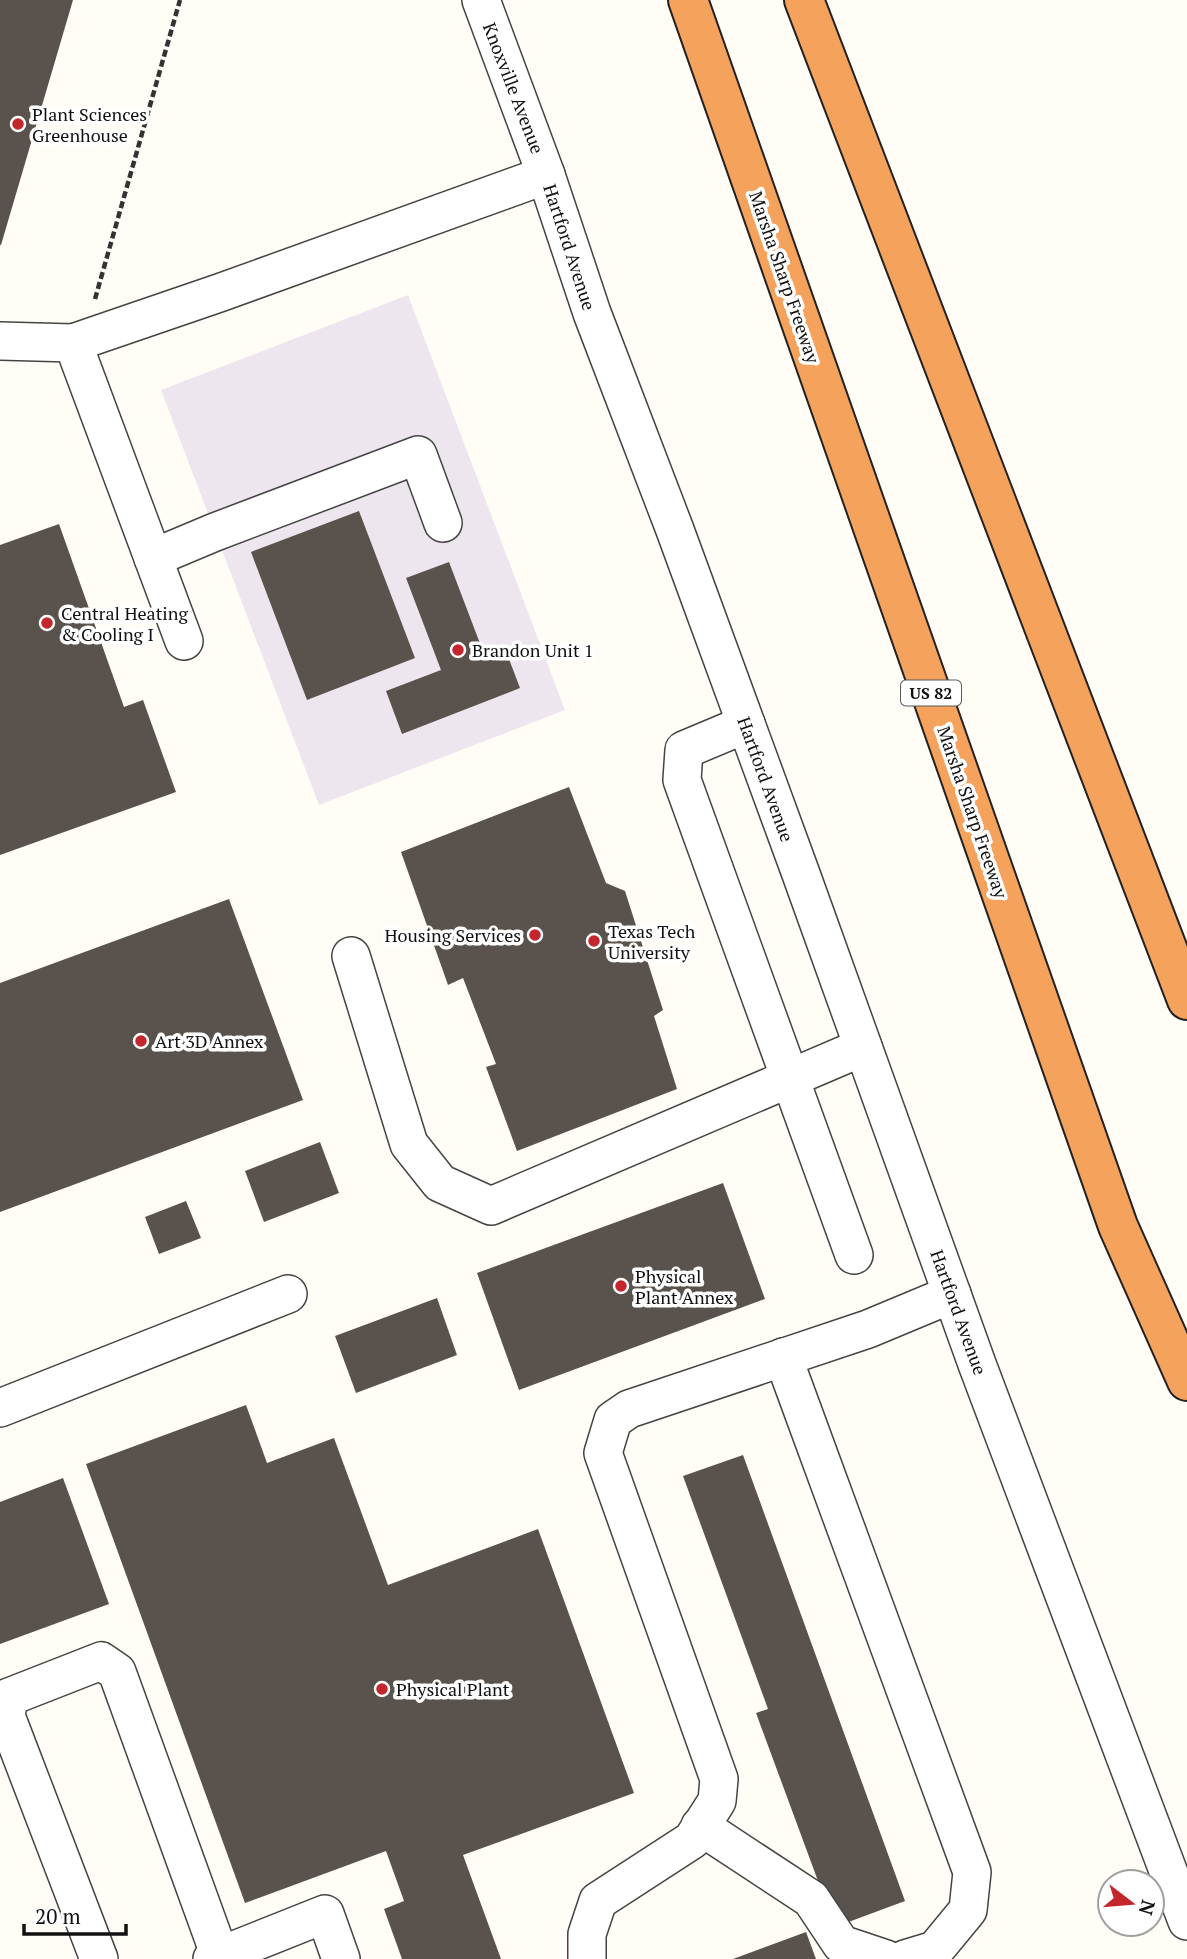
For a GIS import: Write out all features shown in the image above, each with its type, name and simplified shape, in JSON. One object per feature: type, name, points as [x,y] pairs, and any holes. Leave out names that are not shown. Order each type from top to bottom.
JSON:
[{"type":"highway","name":"Marsha Sharp Freeway","points":[[688,0],[1118,1226],[1187,1381]]},
{"type":"highway","points":[[804,0],[1187,1000]]},
{"type":"street","name":"Knoxville Avenue","points":[[481,0],[547,175]]},
{"type":"street","name":"Hartford Avenue","points":[[0,341],[73,343],[547,175],[592,313],[746,724],[952,1294],[1187,1921]]},
{"type":"street","points":[[73,343],[184,640]]},
{"type":"street","points":[[153,558],[418,455],[443,523]]},
{"type":"street","points":[[746,724],[684,750],[682,780],[854,1255]]},
{"type":"street","points":[[351,956],[408,1144],[440,1183],[491,1206],[863,1047]]},
{"type":"street","points":[[0,1408],[288,1294]]},
{"type":"street","points":[[587,1959],[587,1934],[598,1901],[692,1840],[716,1801],[719,1779],[603,1453],[613,1420],[629,1409],[868,1329],[952,1294]]},
{"type":"street","points":[[783,1357],[972,1872],[968,1910],[935,1950],[905,1959]]},
{"type":"street","points":[[99,1959],[6,1716],[9,1697],[101,1661],[117,1672],[217,1958],[325,1914],[341,1959]]},
{"type":"street","points":[[700,1826],[811,1899],[841,1944],[886,1959]]},
{"type":"path","points":[[93,304],[180,0]]},
{"type":"shaded area","points":[[408,295],[565,710],[319,805],[161,390]]},
{"type":"building","name":"Plant Sciences Greenhouse","points":[[0,0],[73,0],[1,245],[0,245]]},
{"type":"building","points":[[359,511],[415,658],[307,700],[251,552]]},
{"type":"building","name":"Central Heating & Cooling I","points":[[59,524],[124,707],[143,700],[176,792],[0,855],[0,545]]},
{"type":"building","name":"Brandon Unit 1","points":[[449,562],[484,654],[504,646],[520,688],[402,734],[386,691],[441,670],[406,578]]},
{"type":"building","name":"Housing Services","points":[[569,787],[606,883],[625,891],[663,1010],[654,1016],[677,1089],[517,1151],[486,1067],[496,1064],[463,978],[448,985],[401,852]]},
{"type":"building","name":"Art 3D Annex","points":[[229,899],[303,1100],[0,1212],[0,983]]},
{"type":"building","points":[[320,1142],[339,1193],[264,1222],[245,1171]]},
{"type":"building","name":"Physical Plant Annex","points":[[723,1183],[765,1299],[519,1390],[477,1273]]},
{"type":"building","points":[[186,1201],[201,1238],[159,1254],[145,1217]]},
{"type":"building","points":[[437,1298],[457,1355],[356,1393],[335,1336]]},
{"type":"building","name":"Physical Plant","points":[[246,1405],[267,1463],[334,1438],[388,1585],[538,1529],[634,1793],[463,1855],[501,1959],[402,1959],[384,1909],[404,1901],[386,1851],[245,1903],[86,1464]]},
{"type":"building","points":[[743,1455],[905,1901],[835,1927],[756,1713],[768,1709],[683,1476]]},
{"type":"building","points":[[63,1478],[109,1604],[0,1644],[0,1502]]},
{"type":"building","points":[[806,1932],[816,1959],[733,1959]]},
{"type":"place","name":"Plant Sciences Greenhouse","points":[[18,124]]},
{"type":"place","name":"Central Heating & Cooling I","points":[[47,623]]},
{"type":"place","name":"Brandon Unit 1","points":[[458,650]]},
{"type":"place","name":"Housing Services","points":[[535,935]]},
{"type":"place","name":"Texas Tech University","points":[[594,941]]},
{"type":"place","name":"Art 3D Annex","points":[[141,1041]]},
{"type":"place","name":"Physical Plant Annex","points":[[621,1286]]},
{"type":"place","name":"Physical Plant","points":[[382,1689]]}]
